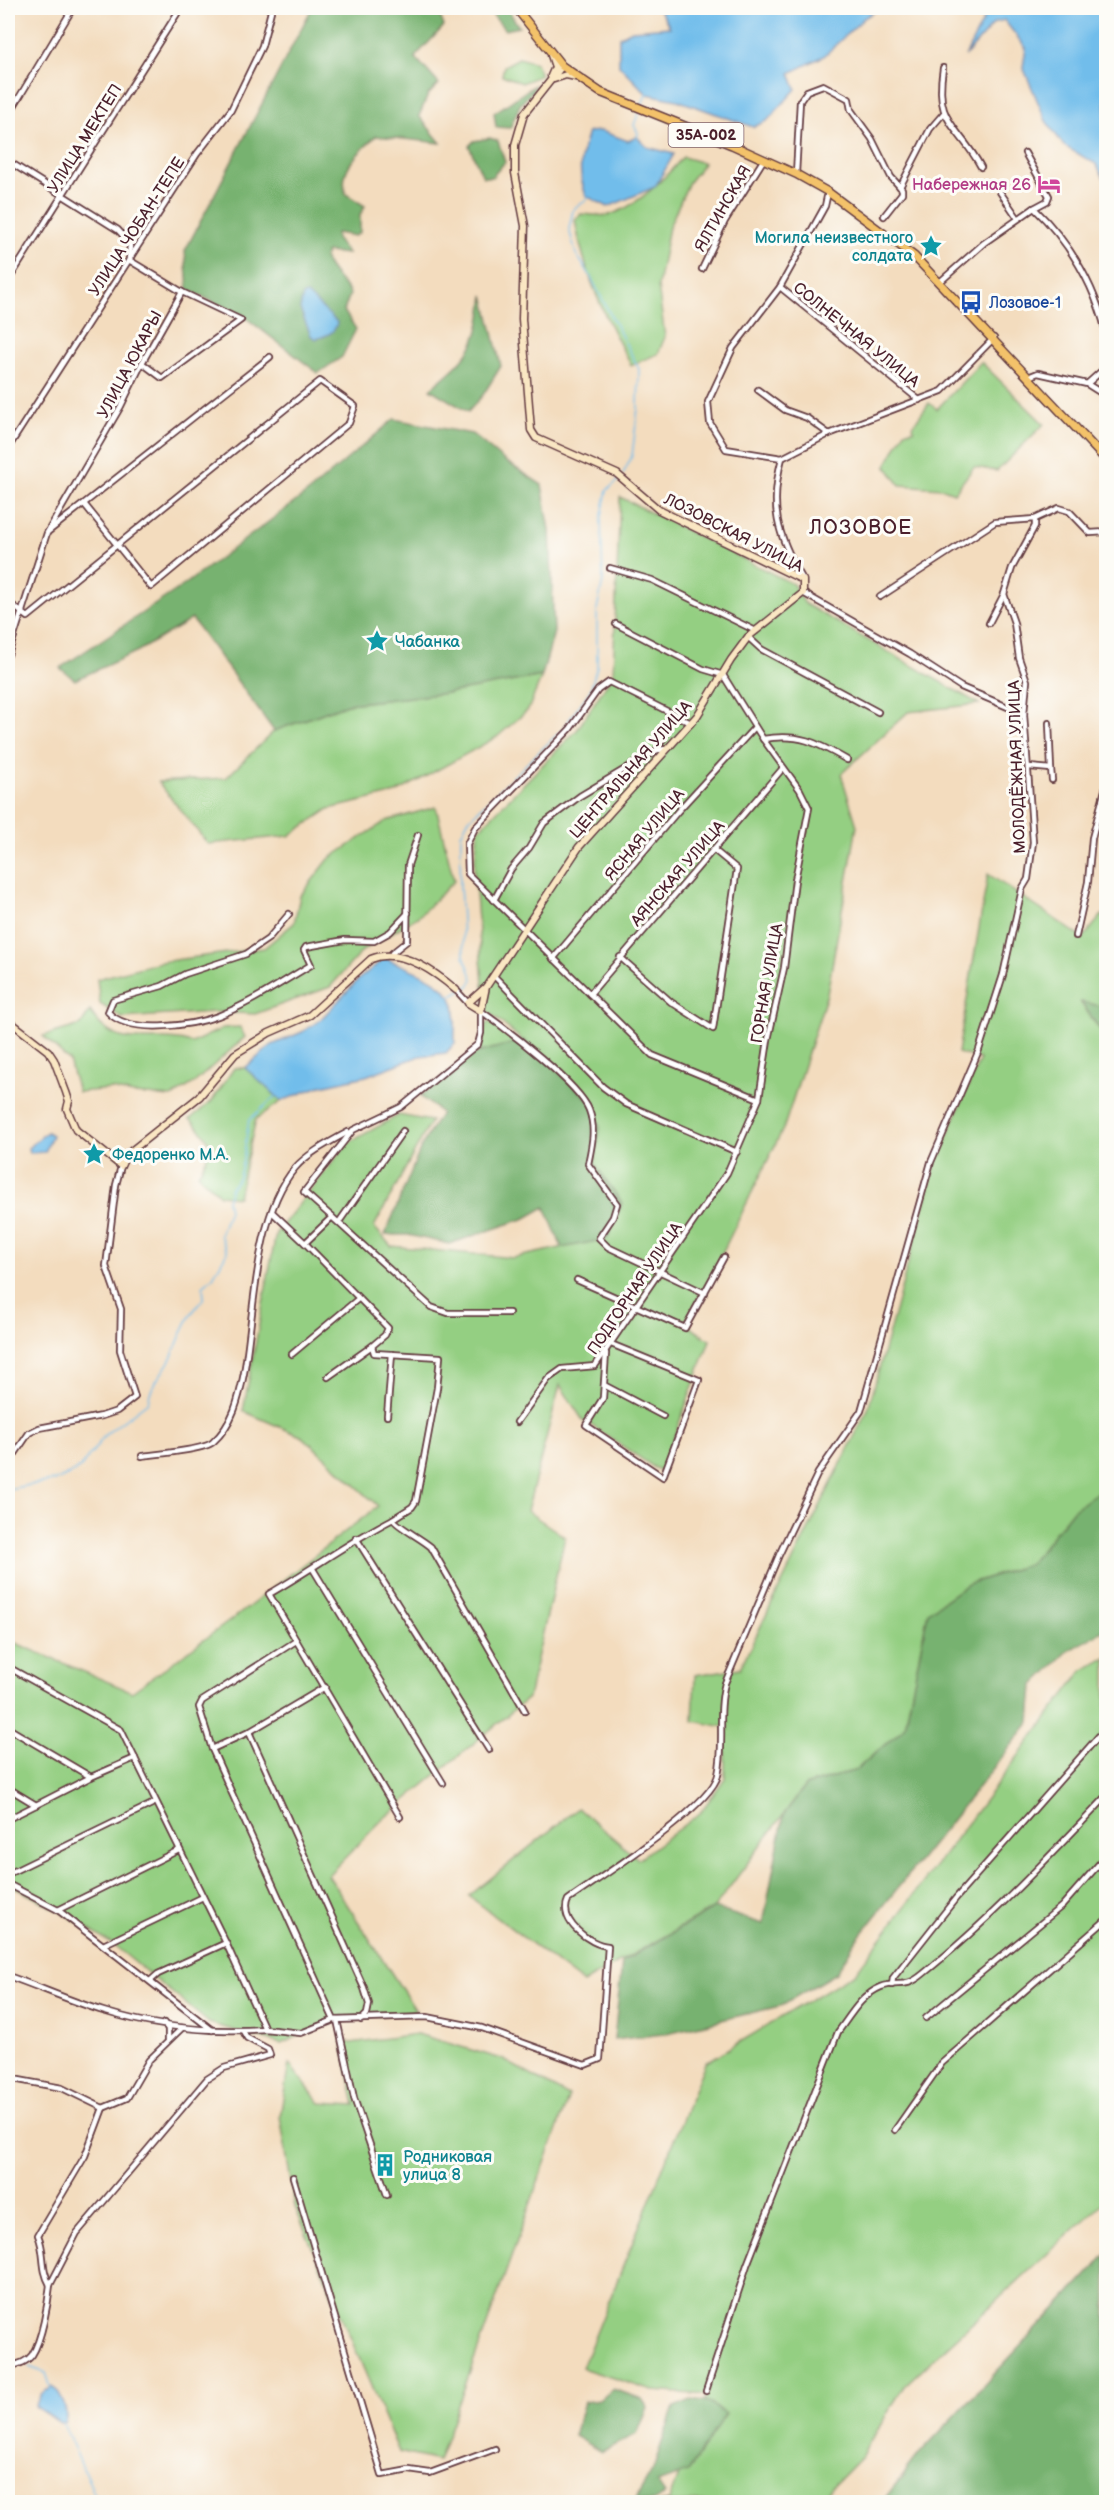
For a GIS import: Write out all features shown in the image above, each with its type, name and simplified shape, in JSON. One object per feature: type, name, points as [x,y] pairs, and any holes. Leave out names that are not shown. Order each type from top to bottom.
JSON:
[{"type":"main road","name":"35А-002","points":[[516,8],[562,66],[600,92],[796,174],[828,192],[914,256],[1107,460]]},
{"type":"main road","points":[[546,85],[555,67],[550,52]]},
{"type":"main road","name":"ЛОЗОВСКАЯ УЛИЦА","points":[[562,66],[524,114],[514,145],[515,173],[525,226],[522,319],[528,416],[536,438],[617,474],[659,510],[803,580],[803,593]]},
{"type":"main road","points":[[546,85],[559,76],[579,77]]},
{"type":"main road","name":"ЦЕНТРАЛЬНАЯ УЛИЦА","points":[[481,1011],[486,987],[525,932],[579,847],[606,814],[691,723],[723,675],[730,660],[748,637],[803,593]]},
{"type":"main road","points":[[114,1160],[126,1155],[198,1097],[235,1054],[269,1033],[310,1015],[371,959],[392,954],[408,960],[456,990]]},
{"type":"main road","points":[[481,1011],[468,1003],[486,987]]},
{"type":"main road","points":[[8,1020],[48,1051],[54,1060],[66,1092],[69,1101],[67,1109],[76,1130],[114,1160],[120,1169]]},
{"type":"main road","points":[[120,1169],[126,1155]]},
{"type":"street","points":[[8,116],[73,8]]},
{"type":"street","name":"УЛИЦА МЕКТЕП","points":[[8,281],[180,9]]},
{"type":"street","name":"УЛИЦА ЧОБАН-ТЕПЕ","points":[[8,447],[197,154],[231,110],[262,46],[269,9]]},
{"type":"street","points":[[944,68],[939,93],[943,114],[970,146],[981,167]]},
{"type":"street","points":[[796,174],[800,101],[807,91],[823,85],[849,99],[851,110],[872,139],[891,177],[900,187],[902,193],[884,216]]},
{"type":"street","points":[[900,187],[930,129],[943,114]]},
{"type":"street","points":[[940,281],[1017,217],[1047,201],[1049,196],[1025,153]]},
{"type":"street","name":"ЯЛТИНСКАЯ","points":[[702,269],[724,221],[764,159]]},
{"type":"street","points":[[8,161],[118,230],[130,243],[129,260],[182,292],[241,320],[162,378],[142,363]]},
{"type":"street","points":[[828,192],[825,206],[780,287],[733,348],[707,409],[710,423],[726,449],[782,458],[829,434],[942,391],[994,338]]},
{"type":"street","points":[[1000,192],[1017,217]]},
{"type":"street","points":[[1034,208],[1073,254],[1087,278],[1107,332]]},
{"type":"street","name":"СОЛНЕЧНАЯ УЛИЦА","points":[[780,287],[919,400]]},
{"type":"street","name":"УЛИЦА ЮКАРЫ","points":[[8,655],[47,533],[121,406],[182,292]]},
{"type":"street","points":[[47,533],[270,357]]},
{"type":"street","points":[[1087,384],[1107,367]]},
{"type":"street","points":[[1028,376],[1038,373],[1087,384],[1107,396]]},
{"type":"street","points":[[8,602],[28,617],[119,544],[320,381],[355,406],[349,423],[151,587],[119,544],[85,505]]},
{"type":"street","points":[[758,390],[785,410],[807,418],[829,434]]},
{"type":"street","points":[[782,458],[775,482],[775,517],[803,580]]},
{"type":"street","points":[[880,597],[995,522],[1035,519],[1059,508],[1064,509],[1090,533],[1107,532]]},
{"type":"street","points":[[989,623],[1004,594],[1012,568],[1035,526],[1035,519]]},
{"type":"street","points":[[610,568],[652,580],[756,631]]},
{"type":"street","points":[[803,593],[910,654],[961,687],[1024,714]]},
{"type":"street","name":"МОЛОДЁЖНАЯ УЛИЦА","points":[[361,2020],[427,2017],[482,2028],[585,2065],[600,2059],[608,1946],[591,1943],[582,1935],[566,1914],[566,1904],[568,1900],[694,1808],[718,1776],[721,1699],[725,1683],[779,1555],[818,1473],[861,1410],[931,1162],[979,1050],[1002,975],[1022,889],[1028,879],[1033,842],[1024,714],[1027,681],[1019,658],[1014,623],[1004,594]]},
{"type":"street","points":[[616,624],[703,669],[723,675]]},
{"type":"street","points":[[748,637],[761,649],[878,712]]},
{"type":"street","name":"ГОРНАЯ УЛИЦА","points":[[710,1199],[727,1173],[759,1099],[768,1040],[784,968],[795,880],[809,808],[800,790],[763,739],[723,675]]},
{"type":"street","points":[[691,723],[609,682],[598,690],[570,729],[475,828],[467,844],[468,874],[652,1055],[759,1099]]},
{"type":"street","points":[[1049,723],[1052,780]]},
{"type":"street","name":"ЯСНАЯ УЛИЦА","points":[[553,959],[678,811],[755,727]]},
{"type":"street","points":[[657,750],[667,731]]},
{"type":"street","points":[[763,739],[782,736],[803,737],[847,760]]},
{"type":"street","points":[[494,900],[511,869],[529,848],[544,824],[580,796],[657,750],[667,750]]},
{"type":"street","points":[[1029,767],[1051,769]]},
{"type":"street","name":"АЯНСКАЯ УЛИЦА","points":[[590,994],[783,768]]},
{"type":"street","points":[[1076,936],[1088,882],[1092,838],[1107,786]]},
{"type":"street","points":[[392,954],[407,941],[408,865],[418,835]]},
{"type":"street","points":[[620,957],[671,1002],[714,1029],[737,869],[714,850]]},
{"type":"street","points":[[289,914],[268,939],[246,954],[185,974],[162,986],[112,1000],[108,1012],[121,1022],[148,1026],[180,1025],[218,1016],[311,965],[304,950],[306,947],[345,940],[374,941],[390,932],[408,913]]},
{"type":"street","points":[[495,976],[603,1087],[626,1104],[736,1152]]},
{"type":"street","points":[[456,990],[468,1003]]},
{"type":"street","points":[[142,1456],[185,1448],[198,1449],[212,1443],[238,1406],[252,1327],[257,1266],[272,1212],[294,1169],[306,1158],[353,1130],[401,1107],[478,1044],[481,1032],[481,1011]]},
{"type":"street","points":[[481,1011],[515,1035],[569,1085],[588,1108],[594,1132],[588,1164],[616,1204],[613,1217],[599,1238],[608,1247],[705,1293]]},
{"type":"street","points":[[353,1130],[304,1191],[432,1307],[448,1313],[509,1312]]},
{"type":"street","points":[[339,1222],[403,1131]]},
{"type":"street","points":[[8,1464],[29,1433],[39,1428],[117,1411],[135,1397],[120,1350],[121,1309],[106,1266],[120,1169]]},
{"type":"street","name":"ПОДГОРНАЯ УЛИЦА","points":[[518,1422],[548,1379],[562,1369],[595,1366],[710,1199]]},
{"type":"street","points":[[272,1212],[388,1328],[385,1335],[372,1346],[328,1377]]},
{"type":"street","points":[[305,1243],[332,1218]]},
{"type":"street","points":[[577,1280],[685,1328],[724,1257]]},
{"type":"street","points":[[292,1354],[358,1299]]},
{"type":"street","points":[[606,1352],[603,1398],[586,1425],[663,1477],[699,1380],[611,1344]]},
{"type":"street","points":[[372,1346],[374,1353],[440,1357],[437,1388],[416,1501],[412,1507],[356,1538],[313,1569],[269,1594],[400,1817]]},
{"type":"street","points":[[387,1416],[392,1354]]},
{"type":"street","points":[[604,1385],[663,1416]]},
{"type":"street","points":[[393,1519],[396,1524],[419,1536],[430,1547],[525,1711]]},
{"type":"street","points":[[356,1538],[489,1750]]},
{"type":"street","points":[[313,1569],[443,1783]]},
{"type":"street","points":[[296,1641],[202,1701],[199,1715],[212,1749],[336,2020],[354,2098],[387,2195]]},
{"type":"street","points":[[8,1667],[121,1730],[226,1943],[266,2030]]},
{"type":"street","points":[[212,1749],[249,1732],[325,1687]]},
{"type":"street","points":[[8,1728],[91,1777]]},
{"type":"street","points":[[892,1985],[893,1978],[956,1898],[1107,1728]]},
{"type":"street","points":[[8,1976],[103,2011],[182,2028],[301,2033],[336,2020],[361,2020],[367,2014],[369,2004],[364,1988],[249,1732]]},
{"type":"street","points":[[8,1819],[91,1777],[135,1758]]},
{"type":"street","points":[[8,1788],[36,1805]]},
{"type":"street","points":[[706,2391],[747,2265],[838,2032],[861,2001],[880,1987],[903,1986],[921,1976],[980,1925],[1107,1797]]},
{"type":"street","points":[[8,1874],[156,1802]]},
{"type":"street","points":[[58,1910],[179,1850]]},
{"type":"street","points":[[926,2018],[1062,1906],[1107,1856]]},
{"type":"street","points":[[8,1884],[58,1910],[213,2030]]},
{"type":"street","points":[[102,1945],[203,1897]]},
{"type":"street","points":[[895,2130],[942,2062],[1107,1920]]},
{"type":"street","points":[[150,1981],[158,1974],[226,1943]]},
{"type":"street","points":[[164,2023],[168,2029],[168,2040]]},
{"type":"street","points":[[50,2285],[43,2272],[44,2250],[38,2235],[85,2156],[103,2108],[127,2098],[149,2060],[182,2028]]},
{"type":"street","points":[[8,2363],[11,2366],[22,2363],[32,2355],[50,2285],[77,2233],[207,2079],[224,2068],[270,2055],[268,2049],[247,2038],[243,2031]]},
{"type":"street","points":[[8,2078],[62,2088],[103,2108]]},
{"type":"street","points":[[293,2177],[382,2475],[410,2470],[430,2474],[495,2449]]},
{"type":"green space","points":[[312,8],[437,8],[444,26],[415,57],[439,84],[428,95],[419,116],[441,143],[376,136],[347,169],[344,185],[346,194],[365,206],[360,215],[360,232],[355,236],[336,233],[336,239],[348,254],[327,252],[324,257],[329,268],[350,294],[344,311],[356,329],[342,357],[318,373],[242,315],[188,290],[185,251]]},
{"type":"green space","points":[[487,8],[507,8],[519,27],[505,30]]},
{"type":"green space","points":[[519,58],[536,63],[541,75],[522,83],[502,75],[504,66]]},
{"type":"green space","points":[[535,85],[520,105],[510,128],[496,127],[494,113]]},
{"type":"green space","points":[[490,138],[498,141],[505,162],[492,177],[483,177],[469,146],[474,141]]},
{"type":"green space","points":[[683,157],[704,163],[689,182],[669,227],[658,286],[665,337],[658,354],[631,365],[612,330],[590,278],[575,220],[581,214],[609,215],[630,206],[659,182]]},
{"type":"green space","points":[[484,295],[501,366],[483,395],[468,412],[430,389],[470,350],[479,328]]},
{"type":"green space","points":[[981,362],[1044,424],[997,471],[974,467],[954,493],[941,488],[900,485],[886,466],[905,431],[914,430],[913,425],[929,403],[937,409]]},
{"type":"green space","points":[[394,419],[472,434],[505,461],[542,485],[550,530],[554,632],[542,676],[448,693],[347,704],[274,731],[192,619],[138,651],[75,680],[60,668],[184,585],[311,490]]},
{"type":"green space","points":[[620,497],[793,584],[805,604],[979,704],[908,712],[841,774],[857,826],[827,994],[784,1127],[706,1286],[684,1323],[710,1340],[661,1472],[582,1419],[560,1385],[527,1511],[565,1537],[528,1698],[382,1820],[328,1875],[416,2011],[334,2020],[281,2044],[209,2023],[115,1946],[58,1910],[8,1884],[8,1640],[132,1692],[246,1609],[378,1506],[303,1437],[243,1411],[276,1233],[348,1143],[399,1115],[431,1121],[374,1227],[391,1246],[513,1258],[607,1238],[622,1203],[594,1163],[600,1128],[542,1057],[485,1009],[474,869],[478,830],[577,730],[613,674]]},
{"type":"green space","points":[[542,676],[528,710],[497,737],[396,793],[329,809],[289,836],[208,844],[158,782],[226,778],[274,731],[347,704],[448,693]]},
{"type":"green space","points":[[436,807],[454,881],[419,916],[362,951],[330,987],[255,1014],[215,1012],[122,1018],[100,1004],[97,979],[160,962],[264,948],[294,923],[300,896],[329,859],[386,821]]},
{"type":"green space","points":[[988,874],[1083,938],[1102,915],[1106,918],[1106,1007],[1081,1003],[1106,1038],[1106,1486],[1073,1510],[1030,1564],[968,1584],[928,1612],[905,1727],[856,1770],[805,1786],[714,1908],[583,1983],[469,1896],[578,1808],[638,1859],[700,1813],[725,1778],[725,1727],[693,1721],[695,1675],[740,1668],[868,1409],[936,1162],[980,1059],[958,1053]]},
{"type":"green space","points":[[1081,1002],[1106,1007],[1106,1038]]},
{"type":"green space","points":[[90,1011],[112,1034],[124,1038],[177,1040],[192,1043],[223,1028],[240,1027],[245,1037],[194,1083],[172,1097],[133,1094],[112,1089],[78,1092],[69,1061],[43,1036],[81,1025]]},
{"type":"green space","points":[[490,1022],[520,1043],[479,1052],[477,1049],[483,1041],[486,1023]]},
{"type":"green space","points":[[524,1040],[593,1104],[600,1128],[594,1163],[622,1203],[607,1239],[562,1248],[545,1207],[526,1218],[449,1244],[408,1235],[385,1235],[422,1145],[441,1113],[420,1096],[473,1054]]},
{"type":"green space","points":[[234,1068],[245,1068],[282,1101],[256,1119],[238,1197],[220,1195],[198,1174],[207,1157],[209,1145],[203,1133],[190,1119],[212,1101]]},
{"type":"green space","points":[[1106,1486],[1106,1629],[1067,1652],[1033,1686],[1030,1722],[857,1939],[836,1973],[780,2006],[663,2034],[614,2040],[622,1962],[714,1908],[763,1924],[784,1814],[805,1786],[856,1770],[905,1727],[928,1612],[968,1584],[1030,1564],[1073,1510]]},
{"type":"green space","points":[[1106,1658],[1106,2200],[904,2386],[861,2457],[817,2502],[661,2502],[669,2500],[707,2395],[653,2391],[582,2368],[705,2063],[855,1973],[1083,1670]]},
{"type":"green space","points":[[417,2034],[502,2059],[569,2096],[438,2461],[399,2452],[295,2207],[280,2116],[289,2064],[320,2103],[355,2105],[342,2041],[351,2043]]},
{"type":"green space","points":[[1106,2255],[1106,2502],[882,2502],[920,2453]]},
{"type":"green space","points":[[613,2389],[642,2399],[648,2408],[637,2434],[601,2452],[574,2436],[584,2402],[600,2400]]},
{"type":"green space","points":[[691,2400],[709,2403],[726,2414],[688,2472],[657,2483],[665,2494],[651,2502],[644,2502],[636,2498],[653,2469],[674,2407]]},
{"type":"water","points":[[658,8],[880,8],[864,18],[824,56],[790,73],[796,89],[767,121],[753,127],[677,100],[647,94],[619,65],[619,37],[632,30],[670,27]]},
{"type":"water","points":[[981,8],[1106,8],[1106,181],[1096,164],[1064,146],[1046,121],[1023,67],[1026,48],[1004,20],[994,23],[965,56],[984,19]]},
{"type":"water","points":[[601,131],[628,141],[637,137],[647,147],[674,154],[655,187],[608,207],[586,196],[581,171],[583,149],[588,132]]},
{"type":"water","points":[[307,294],[337,322],[333,331],[316,339],[311,336],[300,309],[303,295]]},
{"type":"water","points":[[385,958],[425,976],[443,988],[450,996],[455,1009],[455,1043],[446,1053],[420,1056],[366,1076],[317,1087],[282,1101],[245,1068],[272,1045],[302,1032],[320,1020],[360,978]]},
{"type":"water","points":[[47,1132],[52,1135],[45,1152],[29,1153],[28,1148]]},
{"type":"water","points":[[53,2387],[64,2403],[65,2422],[60,2423],[35,2406],[42,2393]]},
{"type":"waterway","points":[[641,107],[647,92]]},
{"type":"waterway","points":[[637,138],[638,133],[634,125],[639,112]]},
{"type":"waterway","points":[[589,197],[573,210],[569,229],[576,254],[588,272],[639,369],[638,408],[632,456],[623,474]]},
{"type":"waterway","points":[[448,997],[469,986],[473,979],[464,956],[460,884],[461,834],[468,820],[562,730],[590,691],[597,666],[597,609],[603,581],[601,520],[607,490],[619,480]]},
{"type":"waterway","points":[[8,1489],[58,1480],[72,1473],[80,1468],[106,1434],[148,1402],[151,1390],[172,1356],[188,1320],[204,1298],[203,1286],[213,1277],[227,1252],[220,1235],[229,1210],[227,1201],[231,1187],[239,1177],[249,1120],[276,1096]]},
{"type":"waterway","points":[[29,2367],[46,2373],[51,2388]]},
{"type":"waterway","points":[[63,2423],[97,2500]]},
{"type":"place","name":"Набережная 26","points":[[1049,184]]},
{"type":"place","name":"Могила неизвестного солдата","points":[[931,246]]},
{"type":"place","name":"Лозовое-1","points":[[971,302]]},
{"type":"place","name":"Чабанка","points":[[377,641]]},
{"type":"place","name":"Федоренко М.А.","points":[[94,1154]]},
{"type":"place","name":"Родниковая улица 8","points":[[385,2165]]},
{"type":"district","name":"ЛОЗОВОЕ","points":[[861,527]]}]
